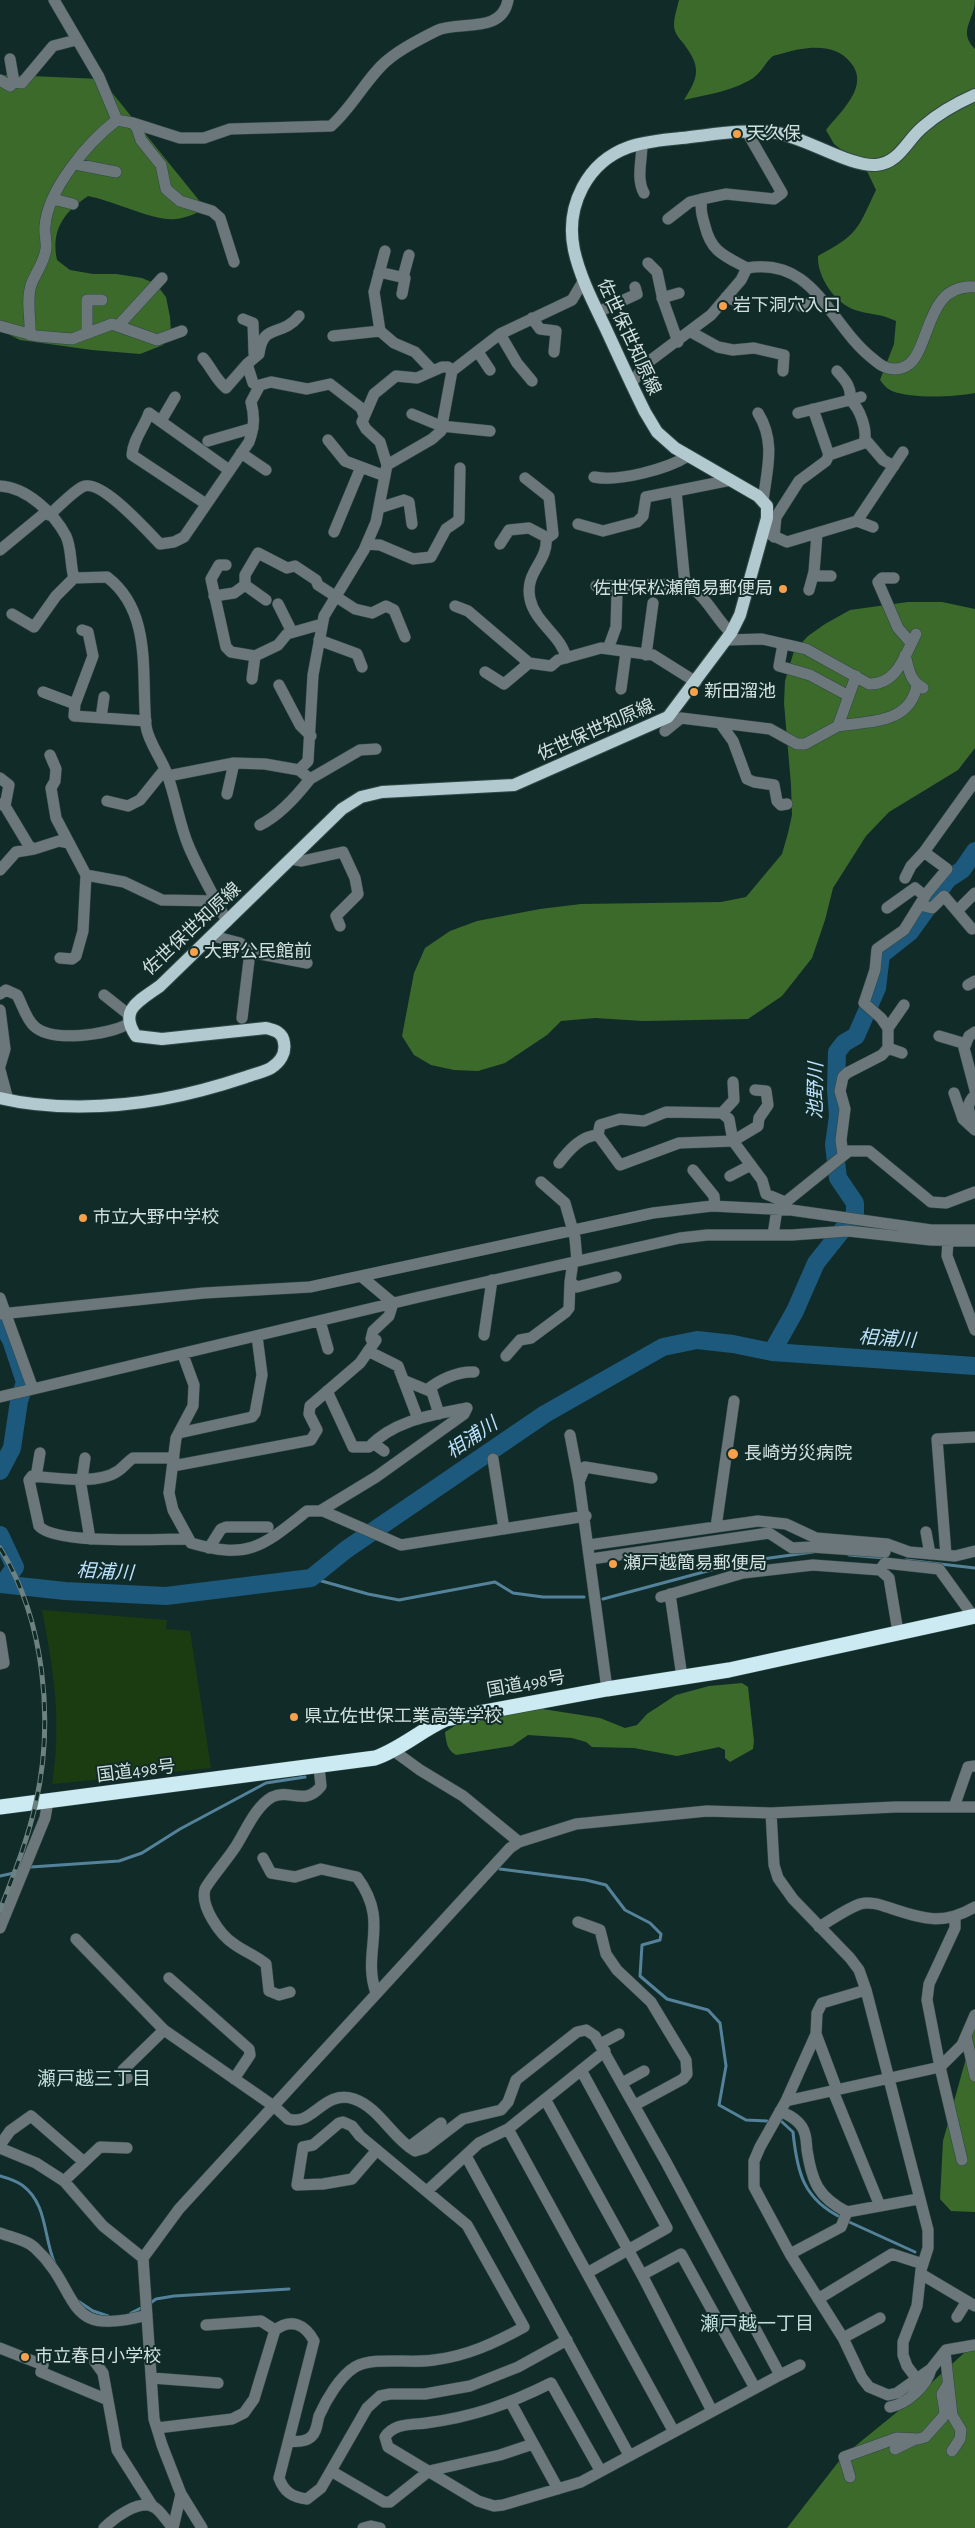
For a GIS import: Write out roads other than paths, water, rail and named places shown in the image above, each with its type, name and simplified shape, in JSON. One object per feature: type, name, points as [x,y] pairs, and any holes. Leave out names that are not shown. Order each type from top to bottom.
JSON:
[{"type":"highway","name":"国道498号","points":[[0,1808],[319,1767],[375,1758],[394,1751],[426,1728],[446,1719],[608,1689],[729,1670],[974,1616]]},
{"type":"main road","name":"佐世保世知原線","points":[[128,1019],[136,1002],[160,986],[342,809],[361,797],[382,792],[514,784],[675,717],[696,682],[729,636],[740,615],[769,534],[766,506],[758,496],[688,456],[657,432],[631,384],[584,280],[572,233],[573,213],[579,192],[590,175],[609,157],[630,147],[659,140],[747,132],[771,132],[796,138],[858,162],[875,165],[890,162],[932,119],[975,95]]},
{"type":"main road","points":[[4,1099],[27,1105],[114,1105],[162,1099],[218,1086],[270,1068],[281,1059],[285,1047],[284,1038],[276,1030],[266,1028],[162,1039],[136,1036],[128,1019]]},
{"type":"street","points":[[54,0],[99,77],[117,120]]},
{"type":"street","points":[[117,120],[133,123],[180,138],[204,138],[230,129],[331,126],[388,59],[438,30],[479,25],[496,18],[507,5],[508,0]]},
{"type":"street","points":[[0,80],[10,86],[14,82],[22,83],[53,46],[76,40]]},
{"type":"street","points":[[10,59],[14,82]]},
{"type":"street","points":[[30,334],[28,302],[32,284],[43,263],[46,248],[44,226],[53,199],[89,146],[117,120]]},
{"type":"street","points":[[133,123],[141,140],[161,165],[166,189],[180,201],[212,211],[220,218],[234,262]]},
{"type":"street","points":[[668,219],[690,202],[702,199],[726,194],[774,199],[782,193],[747,132]]},
{"type":"street","points":[[642,144],[639,177],[644,193]]},
{"type":"street","points":[[75,164],[116,172]]},
{"type":"street","points":[[53,199],[73,204]]},
{"type":"street","points":[[702,199],[700,208],[706,230],[715,249],[747,268],[764,265],[792,272],[808,283],[860,349],[884,368],[896,370],[908,365],[918,354],[936,309],[948,292],[965,287],[975,288]]},
{"type":"street","points":[[385,251],[374,292],[380,331],[394,343],[415,352],[434,371]]},
{"type":"street","points":[[402,294],[405,278],[403,278],[409,255]]},
{"type":"street","points":[[648,263],[657,272],[662,298],[678,342]]},
{"type":"street","points":[[631,384],[647,363],[691,332],[726,297],[741,280],[747,268]]},
{"type":"street","points":[[379,272],[403,278]]},
{"type":"street","points":[[118,326],[162,278]]},
{"type":"street","points":[[328,440],[340,457],[361,467],[386,471],[432,439],[440,431],[452,371],[500,334],[572,300],[584,280]]},
{"type":"street","points":[[598,312],[636,294],[635,287]]},
{"type":"street","points":[[662,298],[678,293]]},
{"type":"street","points":[[801,306],[808,306],[818,295]]},
{"type":"street","points":[[726,297],[743,304]]},
{"type":"street","points":[[87,332],[87,300],[102,300]]},
{"type":"street","points":[[203,358],[212,368],[219,382],[226,388],[259,354],[260,340],[264,335],[291,325],[299,316]]},
{"type":"street","points":[[532,318],[540,328],[556,331],[554,352]]},
{"type":"street","points":[[243,319],[253,323],[252,383],[259,387]]},
{"type":"street","points":[[0,326],[30,334],[72,339],[112,324],[157,340],[182,331]]},
{"type":"street","points":[[333,336],[380,331]]},
{"type":"street","points":[[691,332],[718,347],[733,350],[754,348],[777,352],[784,355],[783,371]]},
{"type":"street","points":[[500,334],[517,363],[532,381]]},
{"type":"street","points":[[478,352],[490,370]]},
{"type":"street","points":[[299,770],[308,761],[311,736],[313,675],[322,624],[334,597],[367,544],[376,522],[386,471],[380,442],[366,429],[362,422],[364,415],[374,394],[396,376],[417,378],[442,367],[448,367],[452,371]]},
{"type":"street","points":[[837,371],[846,380],[855,398],[865,439],[883,460],[894,466]]},
{"type":"street","points":[[0,550],[83,486],[96,486],[120,504],[160,544],[174,542],[184,537],[249,442],[254,414],[251,402],[259,387],[271,382],[307,389],[330,384],[336,387],[347,400],[361,408],[364,415]]},
{"type":"street","points":[[161,421],[175,397]]},
{"type":"street","points":[[798,413],[855,398]]},
{"type":"street","points":[[813,409],[829,455]]},
{"type":"street","points":[[206,504],[132,455],[132,444],[145,424],[149,412],[229,470]]},
{"type":"street","points":[[758,413],[766,427],[770,450],[762,501]]},
{"type":"street","points":[[412,414],[441,426],[490,431]]},
{"type":"street","points":[[208,441],[253,428]]},
{"type":"street","points":[[865,439],[864,443],[829,455],[826,461],[799,482],[776,517],[769,534],[787,542],[857,521],[903,452]]},
{"type":"street","points":[[241,453],[266,470]]},
{"type":"street","points":[[594,477],[607,479],[674,465],[688,456]]},
{"type":"street","points":[[334,532],[361,467]]},
{"type":"street","points":[[367,544],[380,545],[413,559],[431,557],[446,529],[458,520],[460,468]]},
{"type":"street","points":[[525,478],[549,497],[553,534],[546,539]]},
{"type":"street","points":[[578,524],[602,531],[637,522],[643,516],[646,496],[731,480]]},
{"type":"street","points":[[0,486],[10,487],[28,494],[48,513],[66,536],[74,578]]},
{"type":"street","points":[[676,491],[685,584]]},
{"type":"street","points":[[379,508],[404,500],[408,502],[412,524]]},
{"type":"street","points":[[857,521],[873,527]]},
{"type":"street","points":[[500,544],[510,530],[529,528],[546,537],[547,547],[542,559],[532,572],[530,599],[546,629],[564,648],[566,658]]},
{"type":"street","points":[[809,590],[813,576],[817,534]]},
{"type":"street","points":[[214,596],[234,593],[245,585],[246,575],[258,552],[287,568],[295,566],[334,597],[355,609],[372,613],[386,606],[394,610],[405,637]]},
{"type":"street","points":[[226,565],[218,565],[211,579],[226,647],[231,652],[255,656],[278,645],[287,634],[322,624]]},
{"type":"street","points":[[813,576],[831,576]]},
{"type":"street","points":[[12,614],[34,627],[56,596],[74,578],[107,577],[128,598],[140,625],[146,690],[146,728],[166,772],[176,813],[189,848],[227,922]]},
{"type":"street","points":[[596,586],[685,584],[707,603],[729,636],[762,639],[806,649],[869,684],[880,684],[898,670],[914,638],[898,628],[878,582],[882,578],[894,578]]},
{"type":"street","points":[[245,585],[266,600]]},
{"type":"street","points":[[608,649],[616,627],[617,592],[621,586]]},
{"type":"street","points":[[646,654],[653,603]]},
{"type":"street","points":[[278,604],[292,632]]},
{"type":"street","points":[[455,606],[529,663],[551,666],[558,660],[601,648],[646,654],[660,658],[696,682]]},
{"type":"street","points":[[82,630],[88,632],[93,656],[75,704],[74,716],[146,721]]},
{"type":"street","points":[[318,640],[357,654],[362,667]]},
{"type":"street","points":[[783,644],[779,666],[810,675],[849,696]]},
{"type":"street","points":[[621,689],[626,652]]},
{"type":"street","points":[[665,731],[675,717],[770,729],[798,744],[805,744],[838,726],[889,719],[901,714],[912,702],[920,686],[908,673],[905,655]]},
{"type":"street","points":[[252,679],[255,656]]},
{"type":"street","points":[[485,672],[504,684],[529,663]]},
{"type":"street","points":[[838,726],[856,676]]},
{"type":"street","points":[[279,685],[300,725],[311,736]]},
{"type":"street","points":[[43,692],[75,704]]},
{"type":"street","points":[[101,718],[104,698]]},
{"type":"street","points":[[720,723],[733,741],[747,779],[774,785],[777,801],[781,805],[787,804]]},
{"type":"street","points":[[260,825],[273,819],[282,808],[292,801],[310,779],[360,750],[376,749]]},
{"type":"street","points":[[50,755],[56,769],[55,781],[51,788],[52,805],[56,818],[86,875],[83,931],[76,956],[72,959],[60,958]]},
{"type":"street","points":[[227,794],[234,763]]},
{"type":"street","points":[[107,800],[128,806],[140,800],[166,772],[234,763],[265,764],[299,770],[310,779]]},
{"type":"street","points":[[0,778],[9,785],[2,805],[29,846],[34,849]]},
{"type":"street","points":[[905,878],[911,866],[924,852],[975,780]]},
{"type":"street","points":[[0,870],[16,852],[59,842],[69,843]]},
{"type":"street","points":[[291,860],[302,861],[343,852],[355,878],[358,894]]},
{"type":"street","points":[[888,1028],[881,1018],[864,1003],[875,970],[877,949],[904,930],[947,869],[924,852]]},
{"type":"street","points":[[86,875],[124,882],[162,900],[217,901]]},
{"type":"street","points":[[887,908],[915,888],[923,901],[932,908],[944,896],[972,929]]},
{"type":"street","points":[[957,911],[975,893]]},
{"type":"street","points":[[331,908],[358,894]]},
{"type":"street","points":[[340,926],[336,916],[358,894]]},
{"type":"street","points":[[213,936],[240,943],[250,952],[307,963]]},
{"type":"street","points":[[242,1018],[250,952]]},
{"type":"street","points":[[0,994],[6,990],[17,994],[33,1025],[46,1033],[67,1035],[95,1034],[118,1029],[128,1019],[104,995]]},
{"type":"street","points":[[838,1159],[845,1109],[840,1091],[843,1077],[847,1073],[882,1055],[888,1048],[888,1028],[904,1005]]},
{"type":"street","points":[[0,1010],[6,1049],[0,1066]]},
{"type":"street","points":[[975,1032],[969,1036],[964,1048],[975,1090]]},
{"type":"street","points":[[940,1036],[966,1044]]},
{"type":"street","points":[[888,1048],[902,1053]]},
{"type":"street","points":[[0,1070],[4,1099]]},
{"type":"street","points":[[722,1113],[734,1100],[733,1082]]},
{"type":"street","points":[[756,1090],[766,1091],[768,1105],[759,1118],[758,1126],[733,1141],[679,1143],[620,1165],[598,1135],[600,1125],[620,1119],[644,1121],[659,1113],[666,1112],[722,1113],[729,1119],[733,1141],[765,1184],[766,1194],[781,1206]]},
{"type":"street","points":[[954,1093],[963,1118],[975,1130]]},
{"type":"street","points":[[975,1095],[969,1101],[968,1108],[975,1121]]},
{"type":"street","points":[[559,1163],[570,1150],[590,1136],[598,1135]]},
{"type":"street","points":[[773,1234],[781,1206],[849,1151],[869,1151],[931,1202],[946,1204],[975,1192]]},
{"type":"street","points":[[730,1176],[751,1165]]},
{"type":"street","points":[[693,1170],[714,1196],[715,1206]]},
{"type":"street","points":[[506,1356],[520,1340],[531,1338],[569,1308],[570,1282],[575,1261],[573,1230],[565,1203],[541,1182]]},
{"type":"street","points":[[2,1314],[204,1293],[310,1287],[653,1213],[715,1206],[781,1206],[842,1218],[931,1230],[975,1230]]},
{"type":"street","points":[[0,1397],[183,1355],[320,1320],[680,1238],[707,1235],[848,1232],[975,1241]]},
{"type":"street","points":[[948,1240],[947,1256],[975,1330]]},
{"type":"street","points":[[362,1277],[393,1303]]},
{"type":"street","points":[[570,1282],[576,1287],[616,1278]]},
{"type":"street","points":[[484,1336],[492,1280]]},
{"type":"street","points":[[0,1298],[2,1314],[33,1390]]},
{"type":"street","points":[[393,1303],[389,1316],[372,1332],[371,1338],[373,1345],[398,1366],[418,1419]]},
{"type":"street","points":[[320,1320],[328,1349]]},
{"type":"street","points":[[179,1433],[252,1417],[255,1413],[262,1375],[257,1336]]},
{"type":"street","points":[[188,1539],[90,1539],[43,1531],[39,1526],[29,1480],[32,1476],[81,1479],[109,1475],[119,1471],[133,1458],[173,1462],[311,1440],[317,1430],[309,1414],[310,1406],[360,1363],[373,1345]]},
{"type":"street","points":[[183,1355],[194,1385],[193,1406],[179,1433],[169,1493],[173,1510],[191,1543],[209,1548],[236,1550],[261,1546],[307,1511],[322,1511],[401,1545],[586,1516]]},
{"type":"street","points":[[427,1390],[435,1383],[465,1371],[474,1372]]},
{"type":"street","points":[[404,1380],[432,1392],[439,1414]]},
{"type":"street","points":[[322,1511],[376,1478],[464,1414],[467,1408],[406,1423],[379,1437],[369,1447],[353,1447],[327,1391]]},
{"type":"street","points":[[716,1527],[734,1401]]},
{"type":"street","points":[[570,1435],[586,1516],[608,1689]]},
{"type":"street","points":[[946,1555],[937,1439],[975,1437]]},
{"type":"street","points":[[373,1443],[384,1451]]},
{"type":"street","points":[[36,1477],[39,1453]]},
{"type":"street","points":[[85,1458],[81,1479],[90,1539]]},
{"type":"street","points":[[493,1459],[504,1529]]},
{"type":"street","points":[[580,1482],[585,1467],[652,1478]]},
{"type":"street","points":[[589,1545],[758,1521],[777,1522],[816,1538],[884,1557],[939,1569],[974,1616]]},
{"type":"street","points":[[209,1548],[221,1529],[226,1527],[268,1527]]},
{"type":"street","points":[[926,1532],[930,1554]]},
{"type":"street","points":[[591,1559],[770,1533],[792,1548],[811,1547],[884,1557]]},
{"type":"street","points":[[682,1677],[666,1596],[743,1573],[884,1557],[909,1552],[955,1556],[975,1551]]},
{"type":"street","points":[[884,1557],[898,1632]]},
{"type":"street","points":[[0,1637],[4,1664],[0,1664]]},
{"type":"street","points":[[394,1751],[420,1770],[463,1796],[519,1842]]},
{"type":"street","points":[[954,1807],[968,1767],[975,1766]]},
{"type":"street","points":[[290,1992],[279,1995],[269,1991],[266,1964],[254,1954],[233,1944],[210,1918],[205,1903],[206,1888],[232,1853],[257,1812],[270,1798],[276,1796],[309,1797],[317,1792],[322,1786],[319,1767]]},
{"type":"street","points":[[0,1928],[45,1818],[48,1801]]},
{"type":"street","points":[[202,2528],[181,2494],[157,2428],[143,2258],[179,2209],[275,2107],[376,1993],[501,1857],[519,1842],[576,1824],[707,1811],[770,1813],[894,1807],[975,1807]]},
{"type":"street","points":[[770,1813],[774,1865],[778,1878],[793,1899],[818,1927],[850,1958],[858,1970],[866,1990],[918,2199],[928,2230],[928,2248],[922,2269],[917,2306],[903,2342],[902,2355],[906,2366],[916,2378]]},
{"type":"street","points":[[263,1858],[271,1873],[295,1877],[321,1869],[358,1877],[374,1908],[376,1927],[371,1980],[376,1993]]},
{"type":"street","points":[[818,1927],[860,1904],[869,1903],[921,1918],[939,1920],[955,1917],[975,1907]]},
{"type":"street","points":[[955,1917],[955,1928],[929,1984],[927,2000],[940,2067],[962,2160]]},
{"type":"street","points":[[578,1922],[600,1930],[606,1954],[617,1970],[651,2002],[686,2060],[687,2074],[683,2079],[635,2105]]},
{"type":"street","points":[[76,1939],[164,2030],[275,2107],[288,2119],[299,2121],[328,2100],[352,2098],[371,2109],[409,2147],[420,2151],[463,2119],[502,2110],[508,2102],[516,2080],[577,2032],[586,2030],[603,2047],[780,2375]]},
{"type":"street","points":[[169,1978],[249,2049],[250,2055],[234,2080]]},
{"type":"street","points":[[866,1990],[822,2003],[817,2014],[816,2034],[835,2090],[880,2206]]},
{"type":"street","points":[[783,2106],[835,2090],[940,2067],[962,2045],[975,2015]]},
{"type":"street","points":[[122,2070],[164,2030]]},
{"type":"street","points":[[427,2191],[479,2143],[508,2129],[582,2070],[603,2047],[619,2034]]},
{"type":"street","points":[[816,2034],[783,2106],[760,2147],[753,2174],[754,2187],[790,2254],[842,2338],[862,2378],[870,2387],[888,2395],[897,2393],[931,2369],[945,2352],[975,2345]]},
{"type":"street","points":[[966,2036],[975,2076]]},
{"type":"street","points":[[582,2070],[667,2228],[587,2273]]},
{"type":"street","points":[[622,2083],[644,2071]]},
{"type":"street","points":[[545,2099],[642,2275],[712,2411]]},
{"type":"street","points":[[783,2106],[806,2134],[810,2173],[816,2185],[829,2202],[847,2213],[918,2199]]},
{"type":"street","points":[[0,2144],[10,2131],[31,2116],[84,2162]]},
{"type":"street","points":[[289,2441],[305,2441],[310,2438],[314,2433],[321,2412],[342,2380],[362,2364],[378,2360],[419,2362],[451,2357],[492,2345],[524,2327],[467,2225],[427,2191],[360,2136],[352,2126],[343,2122],[339,2123],[313,2145],[303,2148],[297,2185],[323,2184],[352,2179],[377,2150]]},
{"type":"street","points":[[409,2147],[441,2122]]},
{"type":"street","points":[[508,2129],[674,2432]]},
{"type":"street","points":[[64,2181],[100,2147],[120,2144]]},
{"type":"street","points":[[0,2148],[36,2163],[64,2181],[103,2226],[143,2258]]},
{"type":"street","points":[[466,2156],[629,2455]]},
{"type":"street","points":[[790,2254],[841,2226],[847,2213]]},
{"type":"street","points":[[0,2233],[34,2246],[48,2262],[76,2308],[92,2320],[117,2322],[147,2310]]},
{"type":"street","points":[[642,2275],[681,2254],[755,2388]]},
{"type":"street","points":[[818,2299],[892,2254],[922,2269],[972,2302],[957,2317]]},
{"type":"street","points":[[842,2338],[880,2318]]},
{"type":"street","points":[[210,2328],[261,2321],[275,2330]]},
{"type":"street","points":[[157,2428],[232,2419],[244,2413],[254,2398],[275,2330],[286,2324],[299,2324],[306,2328],[314,2341],[280,2478],[282,2487],[289,2494],[297,2498],[307,2498],[321,2488],[367,2408],[380,2396],[390,2394],[425,2394],[470,2386],[518,2367],[567,2340]]},
{"type":"street","points":[[0,2348],[43,2364],[41,2372],[44,2377],[73,2390],[108,2400]]},
{"type":"street","points":[[945,2352],[952,2415],[961,2430],[960,2439],[952,2451]]},
{"type":"street","points":[[95,2362],[103,2372],[117,2450],[154,2507],[173,2528]]},
{"type":"street","points":[[600,2470],[551,2383],[511,2403],[452,2420],[394,2427],[384,2437],[388,2447],[478,2501],[494,2506],[581,2482],[600,2470],[800,2365]]},
{"type":"street","points":[[890,2407],[898,2406],[917,2391],[929,2377],[931,2369]]},
{"type":"street","points":[[152,2378],[218,2383]]},
{"type":"street","points":[[850,2477],[844,2457],[897,2438],[915,2439],[925,2437],[943,2417],[945,2412],[942,2394],[948,2384]]},
{"type":"street","points":[[511,2403],[558,2489]]},
{"type":"street","points":[[895,2450],[915,2439]]},
{"type":"street","points":[[331,2470],[384,2502],[396,2498],[429,2471],[500,2455],[533,2444]]},
{"type":"street","points":[[173,2528],[181,2494]]},
{"type":"street","points":[[104,2528],[124,2513],[143,2506],[154,2507]]},
{"type":"street","points":[[363,2528],[371,2526],[380,2528]]},
{"type":"waterway","name":"池野川","points":[[772,1352],[795,1311],[816,1263],[855,1214],[855,1203],[838,1178],[834,1145],[838,1116],[836,1090],[837,1052],[844,1043],[856,1036],[877,988],[881,955],[910,932],[948,879],[962,870],[975,851]]},
{"type":"waterway","points":[[0,1320],[11,1340],[25,1382],[19,1401],[12,1448],[0,1471]]},
{"type":"waterway","name":"相浦川","points":[[0,1584],[65,1591],[166,1596],[311,1578],[347,1549],[545,1414],[663,1347],[697,1340],[733,1344],[772,1352],[975,1366]]},
{"type":"waterway","points":[[0,1535],[15,1567],[3,1584]]},
{"type":"waterway","points":[[603,1599],[741,1562],[813,1552]]},
{"type":"waterway","points":[[849,1555],[885,1558]]},
{"type":"waterway","points":[[906,1560],[975,1568]]},
{"type":"waterway","points":[[311,1578],[368,1594],[399,1600],[495,1582],[513,1593],[543,1597],[584,1597]]},
{"type":"waterway","points":[[31,1867],[119,1861],[142,1853],[180,1829],[266,1783],[305,1777]]},
{"type":"waterway","points":[[500,1869],[586,1880],[606,1885],[625,1910],[650,1923],[661,1934],[660,1940],[642,1945],[640,1976],[667,1999],[708,2010],[720,2023],[726,2066],[719,2105],[746,2120],[767,2121]]},
{"type":"waterway","points":[[0,1876],[14,1873]]},
{"type":"waterway","points":[[781,2121],[793,2132],[800,2172],[810,2193],[818,2202],[842,2218]]},
{"type":"waterway","points":[[0,2176],[22,2185],[36,2202],[41,2211],[55,2264]]},
{"type":"waterway","points":[[847,2221],[915,2252]]},
{"type":"waterway","points":[[149,2304],[156,2299],[174,2296],[289,2289]]},
{"type":"waterway","points":[[78,2301],[93,2311],[108,2316]]},
{"type":"waterway","points":[[131,2313],[143,2307]]},
{"type":"railway","points":[[0,1548],[15,1576],[27,1607],[36,1639],[42,1672],[44,1705],[41,1771],[33,1816],[0,1910]]},
{"type":"place","name":"天久保","points":[[737,134]]},
{"type":"place","name":"岩下洞穴入口","points":[[723,306]]},
{"type":"place","name":"佐世保松瀬簡易郵便局","points":[[783,589]]},
{"type":"place","name":"新田溜池","points":[[694,692]]},
{"type":"place","name":"大野公民館前","points":[[194,952]]},
{"type":"place","name":"市立大野中学校","points":[[83,1218]]},
{"type":"place","name":"長崎労災病院","points":[[733,1454]]},
{"type":"place","name":"瀬戸越簡易郵便局","points":[[613,1564]]},
{"type":"place","name":"県立佐世保工業高等学校","points":[[294,1717]]},
{"type":"place","name":"市立春日小学校","points":[[25,2357]]},
{"type":"district","name":"瀬戸越三丁目","points":[[94,2079]]},
{"type":"district","name":"瀬戸越一丁目","points":[[757,2324]]}]
